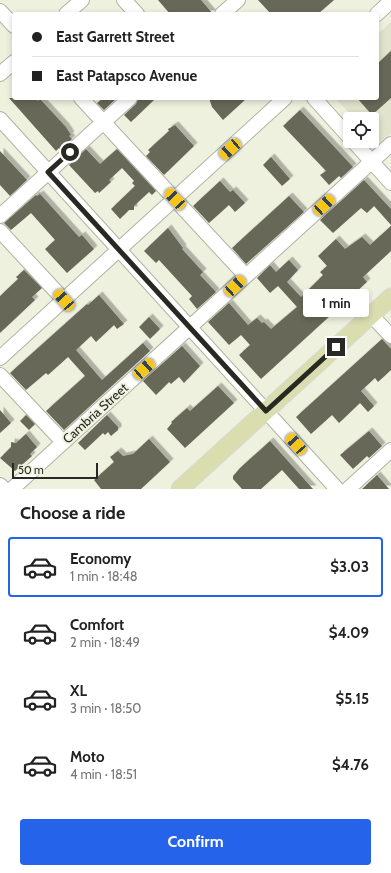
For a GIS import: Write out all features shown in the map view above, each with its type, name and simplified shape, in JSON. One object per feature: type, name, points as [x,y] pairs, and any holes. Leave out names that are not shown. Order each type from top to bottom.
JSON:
[{"type":"main road","points":[[180,489],[391,297]]},
{"type":"street","points":[[68,12],[82,0]]},
{"type":"street","points":[[124,0],[135,12]]},
{"type":"street","points":[[379,12],[391,1]]},
{"type":"street","points":[[0,11],[12,24]]},
{"type":"street","points":[[0,74],[12,64]]},
{"type":"street","points":[[83,100],[246,276]]},
{"type":"street","points":[[0,216],[128,100]]},
{"type":"street","points":[[0,358],[284,100]]},
{"type":"street","points":[[316,100],[343,130]]},
{"type":"street","points":[[0,119],[337,489]]},
{"type":"street","name":"Cambria Street","points":[[12,489],[391,144]]},
{"type":"street","points":[[360,148],[391,183]]},
{"type":"street","points":[[0,231],[64,300]]},
{"type":"street","points":[[371,315],[391,336]]},
{"type":"street","points":[[0,375],[63,442]]},
{"type":"street","points":[[348,489],[391,450]]},
{"type":"street","points":[[0,485],[4,489]]},
{"type":"shaded area","points":[[391,22],[391,133],[379,143],[379,112],[348,112],[337,100],[379,100],[379,33]]},
{"type":"building","points":[[158,0],[201,0],[211,12],[168,12]]},
{"type":"building","points":[[258,0],[334,0],[320,12],[269,12]]},
{"type":"building","points":[[391,51],[391,98],[375,112],[369,112],[359,100],[379,100],[379,62]]},
{"type":"building","points":[[9,98],[12,98],[12,100],[41,100],[66,127],[71,135],[69,136],[72,139],[60,150],[59,148],[56,151]]},
{"type":"building","points":[[101,100],[115,100],[104,110],[97,103]]},
{"type":"building","points":[[137,100],[154,100],[131,122],[124,115],[136,104]]},
{"type":"building","points":[[210,100],[245,100],[223,120],[212,107]]},
{"type":"building","points":[[300,110],[353,167],[341,178],[339,176],[329,185],[320,175],[326,171],[283,126]]},
{"type":"building","points":[[175,125],[194,146],[164,175],[146,156],[150,152],[148,150],[169,131],[168,129]]},
{"type":"building","points":[[86,149],[100,164],[117,149],[156,191],[152,195],[149,192],[134,206],[134,210],[129,210],[120,219],[111,209],[135,186],[132,183],[134,181],[122,168],[109,180],[111,182],[99,193],[98,191],[95,193],[69,165]]},
{"type":"building","points":[[0,151],[27,180],[10,196],[0,185]]},
{"type":"building","points":[[271,157],[290,179],[282,186],[263,165]]},
{"type":"building","points":[[364,180],[391,209],[391,225],[374,206],[367,213],[361,208],[333,233],[320,220]]},
{"type":"building","points":[[220,181],[230,192],[233,190],[245,203],[235,212],[229,205],[209,223],[193,206]]},
{"type":"building","points":[[40,194],[79,237],[82,235],[94,249],[67,273],[45,249],[55,240],[31,213],[11,230],[4,223],[36,195],[37,196]]},
{"type":"building","points":[[289,196],[304,212],[246,264],[232,248]]},
{"type":"building","points":[[391,226],[391,251],[363,277],[367,282],[261,379],[239,355],[250,345],[241,335],[229,345],[208,322],[229,303],[248,325],[257,318],[271,329],[297,307],[278,286],[270,293],[257,278],[270,265],[276,272],[289,260],[298,270],[287,282],[301,297],[323,275],[320,272],[327,266],[318,256],[336,239],[345,249],[362,237],[370,245]]},
{"type":"building","points":[[168,228],[183,248],[182,249],[203,272],[200,275],[216,292],[197,309],[189,299],[192,296],[159,260],[156,263],[144,251]]},
{"type":"building","points":[[24,270],[42,288],[32,297],[35,300],[0,333],[0,296],[18,279],[16,277]]},
{"type":"building","points":[[99,295],[124,324],[117,329],[114,325],[96,342],[91,336],[76,350],[102,380],[143,343],[150,351],[64,430],[46,411],[85,376],[68,357],[48,375],[46,373],[26,390],[10,373]]},
{"type":"building","points":[[149,317],[160,329],[150,339],[139,327]]},
{"type":"building","points":[[382,339],[391,349],[391,370],[378,382],[375,378],[361,391],[374,406],[368,412],[360,403],[339,423],[332,415],[311,434],[296,417]]},
{"type":"building","points":[[182,346],[200,366],[184,383],[179,377],[171,384],[169,382],[156,395],[143,381]]},
{"type":"building","points":[[218,386],[234,403],[185,448],[167,429],[172,423],[171,422],[187,408],[190,411]]},
{"type":"building","points":[[0,410],[11,423],[0,433]]},
{"type":"building","points":[[26,415],[35,424],[29,430],[20,421]]},
{"type":"building","points":[[107,415],[118,427],[118,430],[111,436],[108,432],[105,435],[103,433],[85,450],[78,443]]},
{"type":"building","points":[[369,431],[382,446],[369,458],[367,456],[353,469],[340,455]]},
{"type":"building","points":[[26,434],[37,447],[30,454],[32,456],[15,471],[0,458],[11,447],[11,442],[16,443]]},
{"type":"building","points":[[149,439],[170,462],[141,489],[101,489],[94,480],[114,462],[110,457],[118,451],[123,456],[133,454]]},
{"type":"building","points":[[270,441],[313,489],[299,489],[282,470],[261,489],[242,489],[233,479],[233,476],[240,468]]},
{"type":"building","points":[[377,475],[389,489],[362,489]]},
{"type":"route","points":[[70,152],[48,172],[266,411],[336,347]]}]
